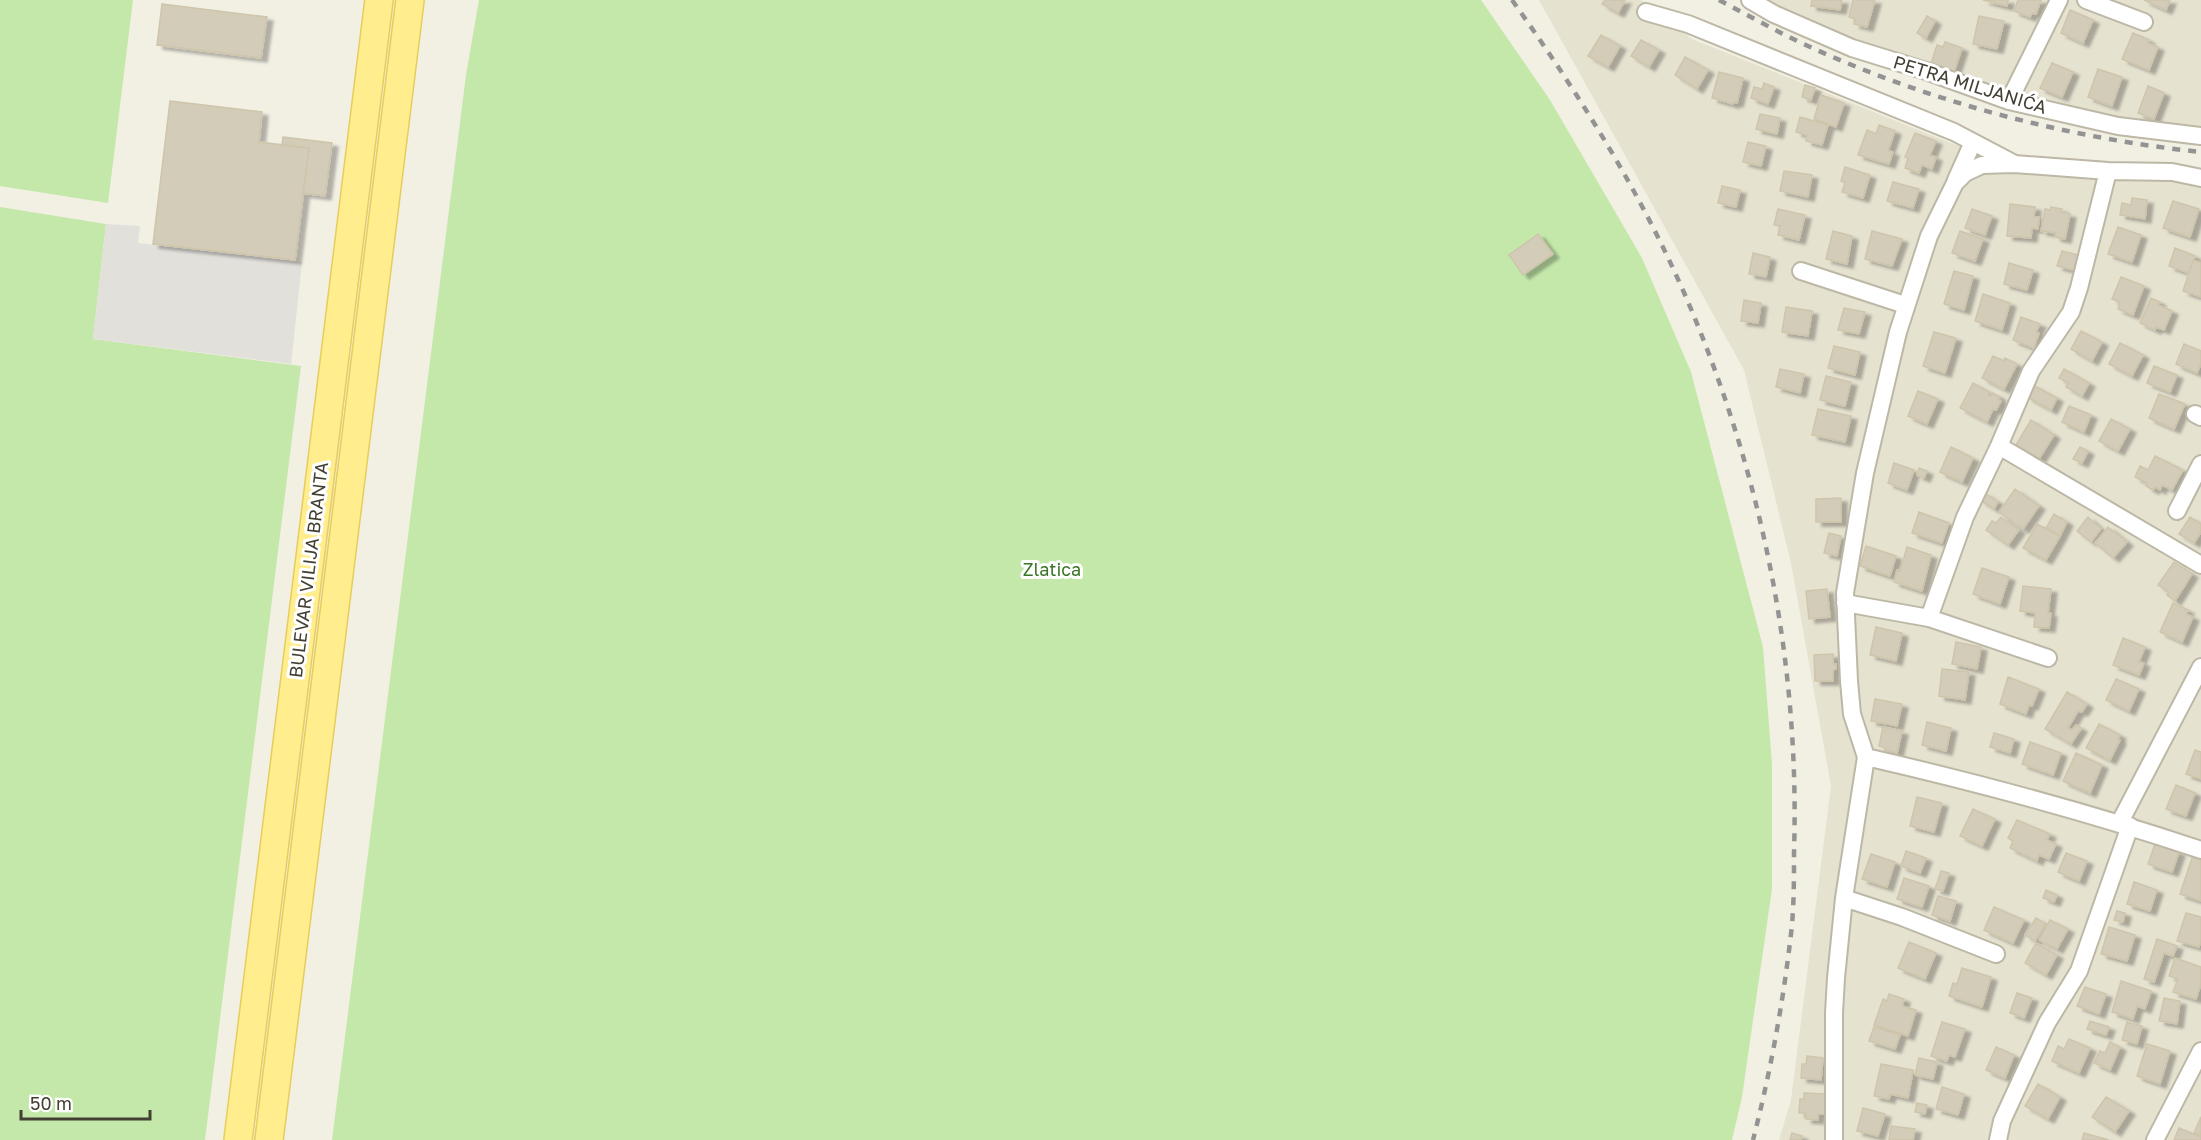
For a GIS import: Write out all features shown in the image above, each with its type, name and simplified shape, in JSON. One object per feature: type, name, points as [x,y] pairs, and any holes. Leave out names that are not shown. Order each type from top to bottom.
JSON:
[{"type":"main road","name":"BULEVAR VILIJA BRANTA","points":[[238,1140],[379,0]]},
{"type":"main road","name":"BULEVAR VILIJA BRANTA","points":[[269,1140],[410,0]]},
{"type":"street","name":"PETRA MILJANIĆA","points":[[1750,0],[1776,7],[1852,48],[2009,101],[2118,126],[2201,136]]},
{"type":"street","points":[[2009,101],[2059,0]]},
{"type":"street","points":[[2086,0],[2144,22]]},
{"type":"street","points":[[1646,12],[1688,24],[1954,132],[2014,164]]},
{"type":"street","points":[[1834,1140],[1834,1013],[1844,898],[1866,757],[1852,714],[1845,603],[1865,473],[1905,305],[1929,236],[1973,142]]},
{"type":"street","points":[[1955,183],[1965,173],[1982,165],[2014,164],[2108,171],[2172,172],[2201,178]]},
{"type":"street","points":[[1929,618],[1965,517],[2031,371],[2070,312],[2079,288],[2108,171]]},
{"type":"street","points":[[1801,271],[1905,305]]},
{"type":"street","points":[[1999,446],[2201,565]]},
{"type":"street","points":[[2177,511],[2201,464]]},
{"type":"street","points":[[1845,603],[1929,618],[2048,657]]},
{"type":"street","points":[[1998,1140],[2002,1121],[2047,1023],[2079,971],[2125,824],[2201,667]]},
{"type":"street","points":[[1866,757],[1976,782],[2125,824],[2201,850]]},
{"type":"street","points":[[1844,898],[1902,917],[1996,954]]},
{"type":"street","points":[[2156,1140],[2201,1051]]},
{"type":"shaded area","points":[[1539,0],[1641,0],[1692,39],[1961,147],[2201,178],[2201,1140],[1779,1140],[1791,1100],[1831,786],[1791,563],[1744,370]]},
{"type":"shaded area","points":[[1760,0],[2201,0],[2201,131],[2124,120],[1971,83],[1807,22]]},
{"type":"shaded area","points":[[106,224],[140,226],[138,243],[302,262],[291,364],[93,339]]},
{"type":"green space","points":[[0,0],[133,0],[108,203],[0,186]]},
{"type":"green space","name":"Zlatica","points":[[479,0],[1481,0],[1550,100],[1642,258],[1691,372],[1763,647],[1772,764],[1772,889],[1742,1097],[1732,1140],[332,1140],[466,75]]},
{"type":"green space","points":[[0,207],[106,224],[93,339],[301,366],[205,1140],[0,1140]]},
{"type":"building","points":[[1605,0],[1625,0],[1618,13],[1602,4]]},
{"type":"building","points":[[1812,0],[1842,0],[1840,10],[1811,6]]},
{"type":"building","points":[[1853,0],[1875,0],[1867,27],[1854,24],[1855,19],[1849,17]]},
{"type":"building","points":[[1983,0],[2008,0],[2007,6]]},
{"type":"building","points":[[2018,0],[2041,0],[2036,14],[2032,13],[2030,17],[2014,11]]},
{"type":"building","points":[[2144,0],[2170,0],[2166,10]]},
{"type":"building","points":[[162,4],[267,17],[261,58],[157,45]]},
{"type":"building","points":[[2070,10],[2093,20],[2083,43],[2061,33]]},
{"type":"building","points":[[1927,16],[1935,21],[1926,38],[1917,33]]},
{"type":"building","points":[[1979,16],[2004,21],[1997,49],[1973,44]]},
{"type":"building","points":[[2133,33],[2158,47],[2149,70],[2122,59]]},
{"type":"building","points":[[1601,35],[1620,46],[1608,67],[1588,56]]},
{"type":"building","points":[[1641,40],[1659,50],[1649,67],[1631,56]]},
{"type":"building","points":[[1945,42],[1962,48],[1954,72],[1931,64],[1937,45],[1943,47]]},
{"type":"building","points":[[1685,57],[1708,70],[1697,89],[1675,75]]},
{"type":"building","points":[[2052,63],[2073,72],[2062,97],[2040,88]]},
{"type":"building","points":[[2098,69],[2122,77],[2112,106],[2088,97]]},
{"type":"building","points":[[1719,72],[1743,78],[1737,103],[1712,98]]},
{"type":"building","points":[[1764,83],[1774,87],[1768,104],[1751,98],[1754,87],[1762,89]]},
{"type":"building","points":[[1805,85],[1815,88],[1811,100],[1802,97]]},
{"type":"building","points":[[2148,86],[2164,93],[2154,119],[2138,113]]},
{"type":"building","points":[[1821,95],[1844,103],[1836,127],[1814,119]]},
{"type":"building","points":[[170,101],[262,112],[259,142],[309,148],[295,260],[153,244]]},
{"type":"building","points":[[1760,114],[1780,118],[1777,134],[1756,129]]},
{"type":"building","points":[[1800,117],[1828,125],[1822,145],[1806,141],[1807,135],[1796,132]]},
{"type":"building","points":[[1879,125],[1895,131],[1888,151],[1893,152],[1889,164],[1858,155],[1867,130],[1876,134]]},
{"type":"building","points":[[1915,133],[1936,141],[1930,155],[1936,157],[1932,169],[1922,165],[1919,173],[1905,168],[1908,158],[1905,157]]},
{"type":"building","points":[[283,137],[332,143],[325,196],[303,193],[309,148],[282,145]]},
{"type":"building","points":[[1748,142],[1766,146],[1761,166],[1743,162]]},
{"type":"building","points":[[1845,167],[1870,175],[1863,198],[1842,192],[1845,183],[1841,181]]},
{"type":"building","points":[[1784,171],[1812,175],[1808,197],[1780,191]]},
{"type":"building","points":[[1893,182],[1919,189],[1913,208],[1887,201]]},
{"type":"building","points":[[1722,186],[1740,190],[1736,207],[1718,203]]},
{"type":"building","points":[[2132,198],[2147,200],[2145,219],[2120,215],[2122,203],[2131,205]]},
{"type":"building","points":[[2173,201],[2199,209],[2190,237],[2163,228]]},
{"type":"building","points":[[2010,204],[2035,207],[2034,217],[2039,217],[2038,229],[2032,228],[2031,238],[2007,236]]},
{"type":"building","points":[[2051,207],[2062,209],[2061,212],[2070,214],[2065,239],[2055,237],[2056,233],[2041,231],[2045,209],[2050,210]]},
{"type":"building","points":[[1778,209],[1805,215],[1799,240],[1778,235],[1780,226],[1774,225]]},
{"type":"building","points":[[1972,209],[1992,216],[1985,235],[1965,228]]},
{"type":"building","points":[[2118,227],[2141,235],[2132,262],[2108,254]]},
{"type":"building","points":[[1833,231],[1852,236],[1847,264],[1826,259]]},
{"type":"building","points":[[1872,231],[1902,239],[1892,266],[1865,259]]},
{"type":"building","points":[[1960,231],[1983,239],[1975,261],[1952,253]]},
{"type":"building","points":[[1538,234],[1553,254],[1523,275],[1509,255]]},
{"type":"building","points":[[2175,248],[2195,256],[2189,273],[2169,266]]},
{"type":"building","points":[[2062,251],[2078,255],[2074,270],[2057,266]]},
{"type":"building","points":[[1753,253],[1770,257],[1766,277],[1749,274]]},
{"type":"building","points":[[2193,260],[2201,263],[2201,297],[2183,291]]},
{"type":"building","points":[[2009,263],[2033,270],[2027,290],[2004,284]]},
{"type":"building","points":[[1954,271],[1973,276],[1964,310],[1944,304]]},
{"type":"building","points":[[2121,277],[2144,286],[2133,315],[2118,309],[2120,302],[2112,299]]},
{"type":"building","points":[[1983,294],[2010,303],[2002,330],[1975,321]]},
{"type":"building","points":[[2151,298],[2160,302],[2158,305],[2172,311],[2164,330],[2156,327],[2155,330],[2140,323]]},
{"type":"building","points":[[1744,300],[1761,303],[1758,323],[1741,321]]},
{"type":"building","points":[[1786,307],[1812,311],[1808,336],[1782,332]]},
{"type":"building","points":[[1844,308],[1865,312],[1859,334],[1838,330]]},
{"type":"building","points":[[2021,317],[2040,324],[2036,332],[2039,333],[2034,348],[2013,340]]},
{"type":"building","points":[[2081,331],[2102,342],[2092,361],[2071,349]]},
{"type":"building","points":[[1934,332],[1956,338],[1945,373],[1923,366]]},
{"type":"building","points":[[2120,343],[2143,355],[2132,376],[2109,364]]},
{"type":"building","points":[[2184,344],[2201,351],[2201,364],[2197,373],[2176,364]]},
{"type":"building","points":[[1834,346],[1860,352],[1855,375],[1828,368]]},
{"type":"building","points":[[1993,356],[2004,361],[2005,358],[2017,364],[2004,389],[1982,378]]},
{"type":"building","points":[[2154,366],[2177,375],[2170,392],[2147,383]]},
{"type":"building","points":[[1780,369],[1804,374],[1800,393],[1776,387]]},
{"type":"building","points":[[2064,369],[2089,383],[2082,396],[2066,387],[2068,383],[2059,378]]},
{"type":"building","points":[[1826,376],[1851,382],[1845,406],[1820,400]]},
{"type":"building","points":[[1973,383],[1989,392],[1988,395],[1991,396],[1993,393],[2000,397],[1998,399],[2001,401],[1996,410],[1993,409],[1987,422],[1960,408]]},
{"type":"building","points":[[2033,385],[2057,398],[2051,410],[2027,397]]},
{"type":"building","points":[[1918,391],[1938,399],[1927,424],[1908,416]]},
{"type":"building","points":[[2159,394],[2185,404],[2174,429],[2149,418]]},
{"type":"building","points":[[2069,406],[2091,415],[2084,432],[2062,422]]},
{"type":"building","points":[[1818,409],[1851,416],[1845,442],[1812,435]]},
{"type":"building","points":[[2111,419],[2130,429],[2118,451],[2099,441]]},
{"type":"building","points":[[2031,420],[2054,435],[2039,459],[2016,445]]},
{"type":"building","points":[[1951,447],[1973,458],[1962,482],[1940,472]]},
{"type":"building","points":[[2080,447],[2088,451],[2082,463],[2073,459]]},
{"type":"building","points":[[2155,456],[2183,470],[2172,490],[2162,485],[2160,490],[2155,487],[2153,490],[2146,486],[2147,483],[2135,477],[2140,466],[2148,470]]},
{"type":"building","points":[[1894,463],[1914,470],[1907,490],[1888,483]]},
{"type":"building","points":[[1919,468],[1927,471],[1924,478],[1917,475]]},
{"type":"building","points":[[2015,489],[2039,506],[2023,529],[1999,512]]},
{"type":"building","points":[[1985,493],[1998,502],[1994,509],[1980,500]]},
{"type":"building","points":[[1841,498],[1841,522],[1816,522],[1816,499]]},
{"type":"building","points":[[1919,512],[1949,523],[1942,543],[1912,533]]},
{"type":"building","points":[[2054,514],[2067,522],[2060,536],[2046,528]]},
{"type":"building","points":[[2001,517],[2019,530],[2008,545],[1986,530],[1992,521],[1996,523]]},
{"type":"building","points":[[2088,517],[2101,529],[2091,542],[2077,531]]},
{"type":"building","points":[[2190,517],[2201,524],[2201,532],[2194,543],[2179,534]]},
{"type":"building","points":[[2037,524],[2060,536],[2046,560],[2023,548]]},
{"type":"building","points":[[2108,527],[2127,542],[2113,558],[2095,543]]},
{"type":"building","points":[[1829,533],[1841,536],[1837,556],[1824,553]]},
{"type":"building","points":[[1866,546],[1896,556],[1890,576],[1860,566]]},
{"type":"building","points":[[1907,547],[1931,555],[1922,591],[1894,582]]},
{"type":"building","points":[[2174,562],[2192,574],[2175,601],[2167,595],[2169,592],[2158,585]]},
{"type":"building","points":[[1982,568],[2009,577],[2000,604],[1973,594]]},
{"type":"building","points":[[2023,586],[2051,589],[2049,628],[2034,627],[2035,613],[2020,611]]},
{"type":"building","points":[[1827,589],[1830,617],[1809,619],[1806,591]]},
{"type":"building","points":[[2173,603],[2188,610],[2186,614],[2193,617],[2182,642],[2160,632]]},
{"type":"building","points":[[1876,627],[1902,633],[1896,661],[1870,655]]},
{"type":"building","points":[[2123,638],[2145,647],[2139,662],[2144,663],[2139,675],[2113,665]]},
{"type":"building","points":[[1956,642],[1981,647],[1977,669],[1952,664]]},
{"type":"building","points":[[1833,654],[1833,664],[1836,664],[1836,669],[1833,670],[1833,681],[1815,681],[1814,655]]},
{"type":"building","points":[[1942,669],[1969,672],[1965,700],[1939,696]]},
{"type":"building","points":[[2008,677],[2039,689],[2026,714],[2000,704]]},
{"type":"building","points":[[2116,679],[2139,689],[2129,711],[2106,700]]},
{"type":"building","points":[[2067,692],[2087,704],[2082,712],[2078,711],[2068,728],[2072,730],[2076,725],[2081,728],[2071,744],[2045,729]]},
{"type":"building","points":[[1875,699],[1902,704],[1897,726],[1871,721]]},
{"type":"building","points":[[1927,722],[1951,728],[1946,751],[1922,745]]},
{"type":"building","points":[[2099,724],[2120,735],[2118,739],[2120,740],[2110,760],[2086,748]]},
{"type":"building","points":[[1883,727],[1902,731],[1897,753],[1879,746]]},
{"type":"building","points":[[1994,733],[2014,739],[2010,753],[1990,747]]},
{"type":"building","points":[[2030,742],[2061,753],[2053,775],[2022,764]]},
{"type":"building","points":[[2195,750],[2201,752],[2201,779],[2186,774]]},
{"type":"building","points":[[2076,753],[2102,765],[2090,793],[2063,781]]},
{"type":"building","points":[[2176,785],[2195,793],[2186,816],[2166,809]]},
{"type":"building","points":[[1917,797],[1942,803],[1934,832],[1910,826]]},
{"type":"building","points":[[1973,809],[1995,819],[1982,846],[1960,836]]},
{"type":"building","points":[[2017,820],[2050,834],[2047,840],[2056,844],[2049,859],[2039,855],[2037,861],[2010,848],[2013,841],[2008,838]]},
{"type":"building","points":[[2155,844],[2179,852],[2172,872],[2148,864]]},
{"type":"building","points":[[1906,851],[1926,858],[1920,873],[1901,866]]},
{"type":"building","points":[[2066,853],[2087,861],[2079,881],[2058,872]]},
{"type":"building","points":[[1871,854],[1895,862],[1887,887],[1862,879]]},
{"type":"building","points":[[2193,855],[2201,858],[2201,901],[2180,894]]},
{"type":"building","points":[[1941,871],[1949,873],[1943,891],[1935,889]]},
{"type":"building","points":[[1904,878],[1929,886],[1922,907],[1897,899]]},
{"type":"building","points":[[2134,882],[2157,890],[2150,911],[2127,904]]},
{"type":"building","points":[[2046,890],[2057,895],[2054,902],[2043,898]]},
{"type":"building","points":[[1938,896],[1956,901],[1950,921],[1932,915]]},
{"type":"building","points":[[1994,907],[2024,920],[2013,943],[1984,930]]},
{"type":"building","points":[[2117,911],[2125,913],[2123,922],[2114,920]]},
{"type":"building","points":[[2186,913],[2201,917],[2199,947],[2177,941]]},
{"type":"building","points":[[2036,918],[2046,924],[2035,941],[2025,935]]},
{"type":"building","points":[[2050,920],[2068,929],[2057,949],[2039,940]]},
{"type":"building","points":[[2109,927],[2135,935],[2127,961],[2101,954]]},
{"type":"building","points":[[2157,939],[2177,946],[2173,956],[2164,953],[2154,982],[2144,979]]},
{"type":"building","points":[[1909,942],[1936,953],[1925,979],[1898,968]]},
{"type":"building","points":[[2036,943],[2057,955],[2046,975],[2025,963]]},
{"type":"building","points":[[2175,958],[2201,967],[2201,984],[2196,999],[2173,992],[2178,979],[2169,976]]},
{"type":"building","points":[[1962,968],[1991,977],[1982,1007],[1949,996],[1953,983],[1957,984]]},
{"type":"building","points":[[2121,981],[2151,991],[2145,1009],[2137,1006],[2133,1019],[2112,1012]]},
{"type":"building","points":[[2085,987],[2106,994],[2099,1014],[2077,1006]]},
{"type":"building","points":[[2017,993],[2032,998],[2024,1018],[2010,1013]]},
{"type":"building","points":[[1889,994],[1904,999],[1902,1006],[1916,1010],[1908,1036],[1874,1025],[1883,999],[1887,1001]]},
{"type":"building","points":[[2164,998],[2180,1001],[2177,1024],[2159,1021]]},
{"type":"building","points":[[2090,1021],[2109,1027],[2106,1035],[2087,1029]]},
{"type":"building","points":[[1942,1022],[1965,1029],[1955,1057],[1949,1055],[1947,1061],[1931,1056]]},
{"type":"building","points":[[2127,1022],[2142,1026],[2137,1044],[2122,1040]]},
{"type":"building","points":[[1874,1027],[1900,1035],[1895,1049],[1869,1041]]},
{"type":"building","points":[[2069,1039],[2090,1048],[2079,1073],[2052,1061],[2058,1046],[2064,1049]]},
{"type":"building","points":[[2110,1042],[2120,1047],[2110,1070],[2094,1063],[2100,1051],[2105,1053]]},
{"type":"building","points":[[2147,1044],[2170,1051],[2160,1084],[2137,1076]]},
{"type":"building","points":[[1996,1047],[2014,1055],[2005,1078],[1986,1070]]},
{"type":"building","points":[[1807,1056],[1823,1058],[1821,1080],[1801,1078],[1802,1064],[1806,1064]]},
{"type":"building","points":[[1919,1058],[1937,1062],[1933,1079],[1915,1075]]},
{"type":"building","points":[[1881,1064],[1913,1070],[1908,1098],[1890,1094],[1889,1099],[1874,1096]]},
{"type":"building","points":[[2038,1084],[2060,1097],[2048,1119],[2025,1106]]},
{"type":"building","points":[[1942,1087],[1964,1094],[1958,1115],[1936,1109]]},
{"type":"building","points":[[1804,1093],[1827,1094],[1825,1114],[1818,1114],[1818,1120],[1806,1119],[1806,1113],[1799,1113],[1800,1099],[1804,1099]]},
{"type":"building","points":[[2106,1097],[2129,1111],[2115,1132],[2092,1117]]},
{"type":"building","points":[[1917,1103],[1927,1105],[1925,1114],[1915,1112]]},
{"type":"building","points":[[1863,1108],[1885,1114],[1878,1136],[1857,1131]]},
{"type":"building","points":[[2201,1117],[2201,1136],[2194,1133]]},
{"type":"building","points":[[1891,1126],[1915,1129],[1913,1140],[1889,1140]]},
{"type":"building","points":[[2179,1128],[2201,1137],[2201,1140],[2174,1140]]},
{"type":"building","points":[[1792,1133],[1802,1136],[1801,1140],[1790,1140]]},
{"type":"building","points":[[2084,1133],[2109,1140],[2082,1140]]},
{"type":"railway","points":[[1512,0],[1587,111],[1632,188],[1673,268],[1716,374],[1738,440],[1757,507],[1772,575],[1791,713],[1794,783],[1794,898],[1781,1007],[1766,1087],[1753,1140]]},
{"type":"railway","points":[[1719,0],[1808,46],[1854,66],[1951,100],[2050,127],[2151,146],[2201,152]]}]
